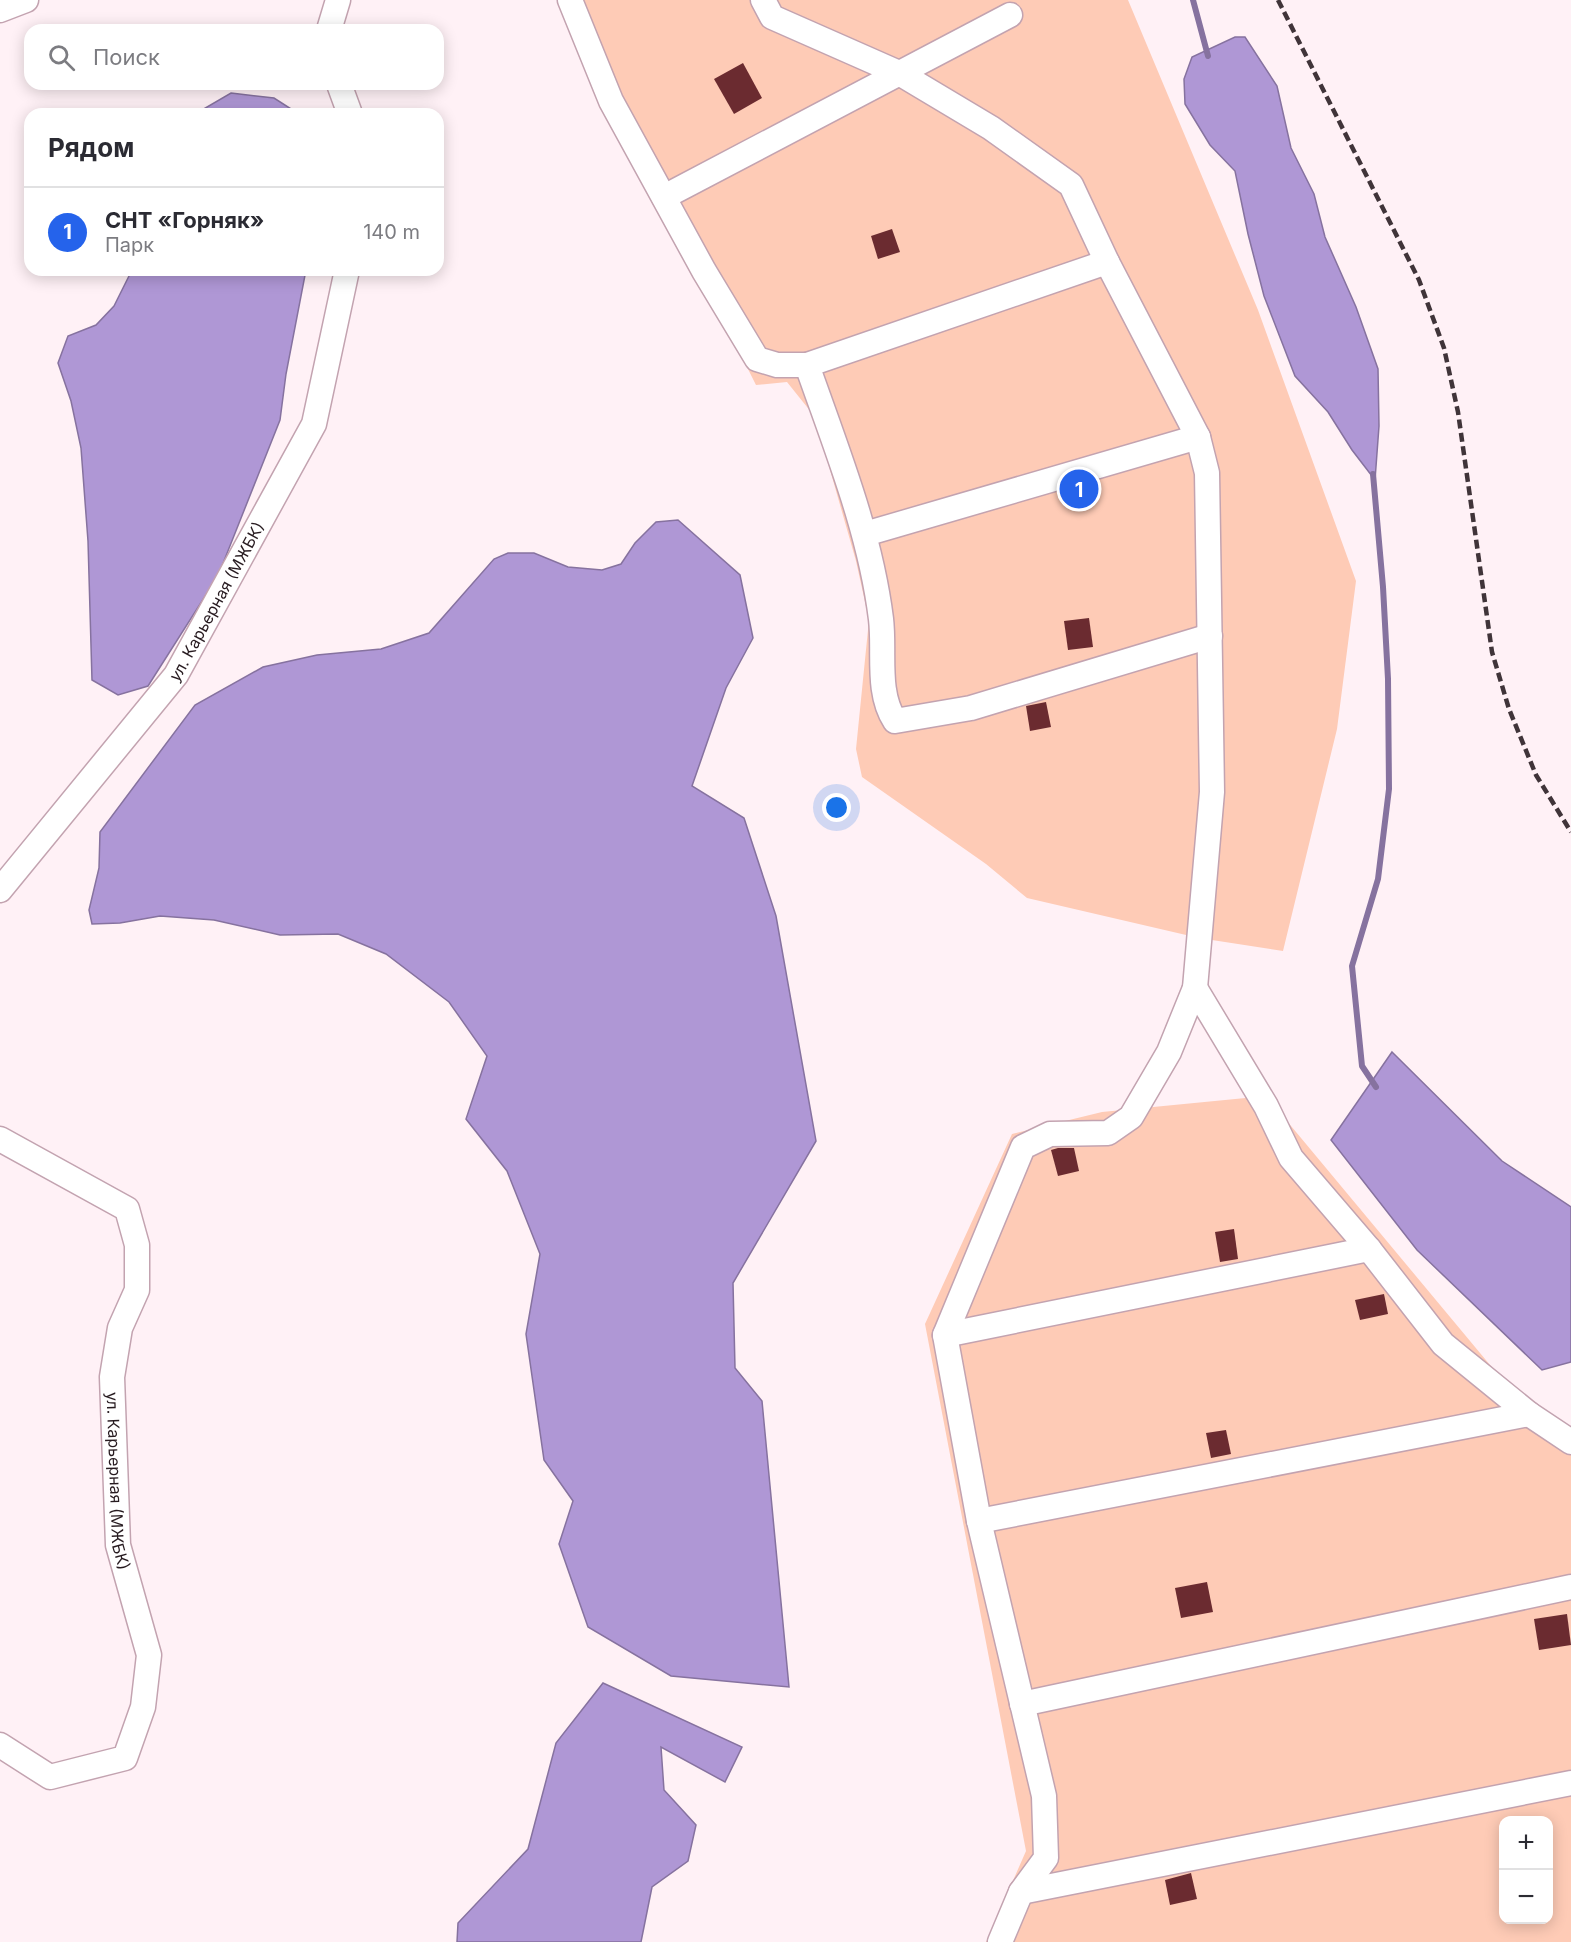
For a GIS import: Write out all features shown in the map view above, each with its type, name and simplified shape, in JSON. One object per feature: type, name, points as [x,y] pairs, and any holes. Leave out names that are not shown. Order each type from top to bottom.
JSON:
[{"type":"street","points":[[0,10],[26,0]]},
{"type":"street","points":[[331,24],[338,0]]},
{"type":"street","points":[[570,0],[611,101],[704,271],[757,359],[777,366],[807,365],[1107,262]]},
{"type":"street","points":[[763,0],[772,17],[899,73],[992,128],[1071,185],[1107,262],[1198,437],[1207,473],[1212,792],[1195,988],[1169,1053],[1131,1117],[1108,1133],[1050,1134],[1023,1147],[945,1335],[979,1521],[1044,1796],[1046,1858],[1021,1892],[1000,1942]]},
{"type":"street","points":[[664,197],[1010,15]]},
{"type":"street","points":[[341,90],[348,108]]},
{"type":"street","name":"ул. Карьерная (МЖБК)","points":[[0,890],[176,675],[314,423],[346,276]]},
{"type":"street","points":[[807,365],[865,534],[881,619],[883,679],[887,708],[895,721],[971,708],[1210,636]]},
{"type":"street","points":[[865,534],[1198,437]]},
{"type":"street","points":[[1195,988],[1266,1106],[1291,1158],[1369,1249],[1443,1344],[1528,1414],[1571,1442]]},
{"type":"street","name":"ул. Карьерная (МЖБК)","points":[[0,1139],[127,1209],[137,1245],[137,1290],[120,1328],[112,1377],[118,1545],[149,1655],[143,1707],[125,1758],[50,1777],[0,1745]]},
{"type":"street","points":[[945,1335],[1369,1249]]},
{"type":"street","points":[[979,1521],[1528,1414]]},
{"type":"street","points":[[1022,1704],[1571,1587]]},
{"type":"street","points":[[1021,1892],[1571,1783]]},
{"type":"shaded area","points":[[563,0],[1128,0],[1258,310],[1356,581],[1337,729],[1283,951],[1199,938],[1027,898],[986,864],[862,777],[856,749],[869,620],[856,561],[815,417],[787,382],[756,385]]},
{"type":"shaded area","points":[[1235,37],[1245,37],[1277,86],[1291,148],[1314,194],[1325,237],[1356,307],[1378,369],[1379,426],[1375,480],[1352,450],[1328,412],[1295,376],[1264,296],[1235,171],[1210,145],[1185,104],[1184,79],[1192,57]]},
{"type":"shaded area","points":[[231,93],[274,98],[290,108],[205,108]]},
{"type":"shaded area","points":[[129,276],[305,276],[286,374],[280,420],[218,576],[148,686],[118,695],[92,680],[88,541],[81,448],[71,401],[58,363],[68,336],[96,325],[114,306]]},
{"type":"shaded area","points":[[678,520],[740,575],[753,638],[726,688],[692,786],[744,818],[776,916],[816,1141],[733,1283],[735,1368],[762,1401],[789,1687],[671,1676],[588,1627],[559,1544],[573,1501],[544,1460],[526,1334],[540,1254],[507,1171],[466,1119],[487,1056],[449,1002],[386,954],[338,934],[280,935],[214,920],[160,916],[120,923],[92,924],[89,910],[99,868],[100,832],[195,705],[263,667],[317,655],[381,649],[429,633],[494,559],[508,553],[534,553],[568,567],[602,570],[621,564],[635,543],[656,522]]},
{"type":"shaded area","points":[[1392,1052],[1502,1161],[1571,1207],[1571,1362],[1542,1370],[1417,1250],[1331,1140]]},
{"type":"shaded area","points":[[1266,1096],[1510,1389],[1571,1427],[1571,1942],[986,1942],[1026,1851],[925,1324],[1012,1134],[1102,1112]]},
{"type":"shaded area","points":[[603,1683],[742,1747],[725,1782],[661,1747],[664,1790],[696,1825],[688,1861],[652,1887],[641,1942],[457,1942],[458,1923],[528,1849],[556,1743]]},
{"type":"building","points":[[743,63],[762,98],[734,114],[714,79]]},
{"type":"building","points":[[892,229],[900,252],[878,259],[871,236]]},
{"type":"building","points":[[1089,618],[1093,647],[1068,650],[1064,621]]},
{"type":"building","points":[[1046,702],[1051,727],[1030,731],[1026,706]]},
{"type":"building","points":[[1074,1148],[1079,1171],[1058,1176],[1051,1150]]},
{"type":"building","points":[[1234,1229],[1238,1259],[1220,1262],[1215,1232]]},
{"type":"building","points":[[1384,1294],[1388,1314],[1360,1320],[1355,1300]]},
{"type":"building","points":[[1226,1430],[1231,1454],[1211,1458],[1206,1433]]},
{"type":"building","points":[[1207,1582],[1213,1612],[1181,1618],[1175,1588]]},
{"type":"building","points":[[1567,1614],[1571,1645],[1539,1650],[1534,1619]]},
{"type":"building","points":[[1191,1873],[1197,1899],[1170,1905],[1165,1880]]},
{"type":"waterway","points":[[1193,0],[1208,56]]},
{"type":"waterway","points":[[1373,474],[1388,679],[1389,789],[1378,879],[1352,966],[1362,1066],[1376,1087]]},
{"type":"railway","points":[[1278,0],[1419,280],[1444,348],[1458,412],[1492,652],[1509,709],[1536,775],[1571,832]]},
{"type":"place","name":"СНТ «Горняк»","points":[[1079,489]]}]
